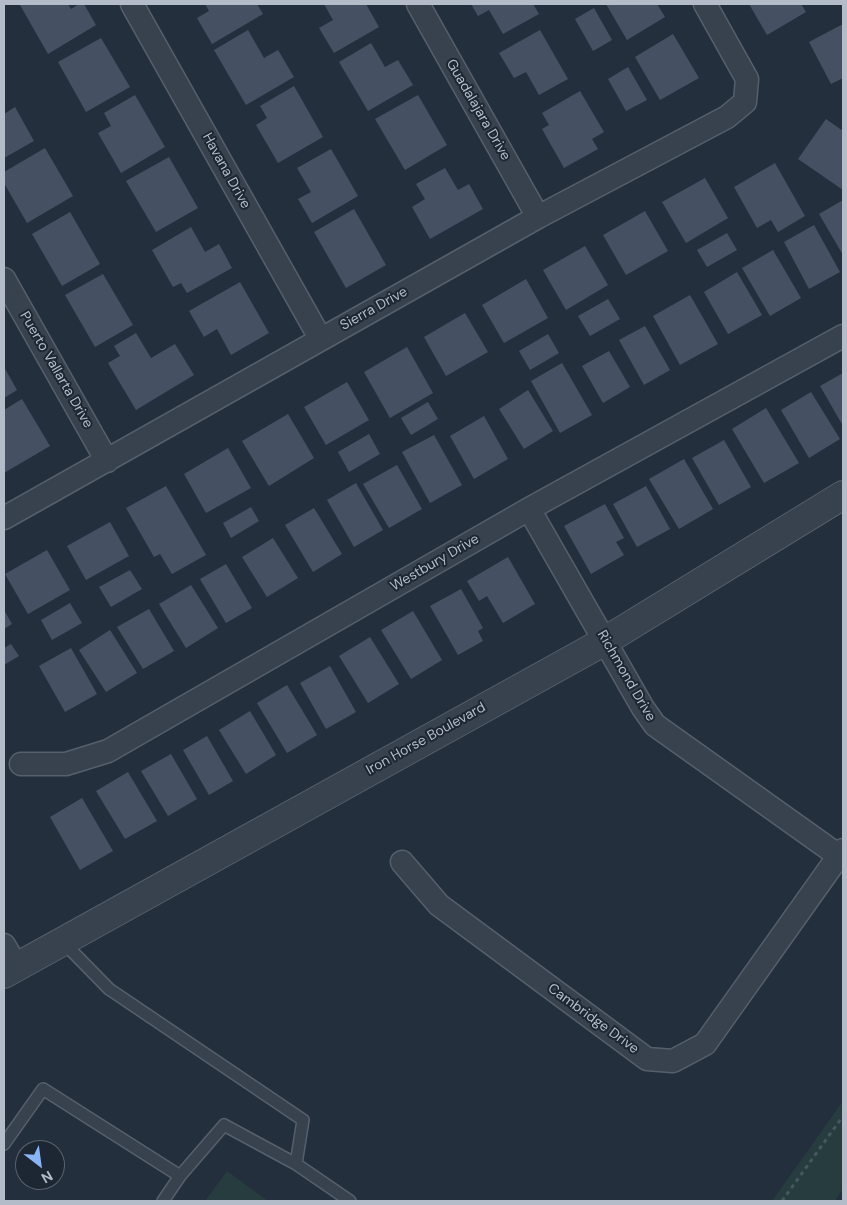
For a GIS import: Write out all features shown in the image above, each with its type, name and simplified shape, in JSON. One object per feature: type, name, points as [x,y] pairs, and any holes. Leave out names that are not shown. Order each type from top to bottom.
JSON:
[{"type":"street","name":"Havana Drive","points":[[132,4],[320,338]]},
{"type":"street","name":"Guadalajara Drive","points":[[418,4],[538,217]]},
{"type":"street","name":"Sierra Drive","points":[[4,518],[320,338],[538,217],[727,117],[745,102],[748,79],[705,4]]},
{"type":"street","name":"Puerto Vallarta Drive","points":[[4,279],[107,461]]},
{"type":"street","name":"Westbury Drive","points":[[21,764],[66,764],[108,751],[529,509],[843,336]]},
{"type":"street","name":"Iron Horse Boulevard","points":[[8,962],[62,940],[605,641],[843,495]]},
{"type":"street","name":"Richmond Drive","points":[[529,509],[655,726],[841,853]]},
{"type":"street","name":"Cambridge Drive","points":[[402,862],[439,905],[647,1059],[674,1061],[705,1044],[841,853]]},
{"type":"lane","points":[[62,940],[109,989],[303,1120],[296,1164]]},
{"type":"lane","points":[[4,1144],[43,1089],[180,1176]]},
{"type":"lane","points":[[164,1201],[180,1176],[224,1125],[296,1164],[350,1201]]},
{"type":"path","points":[[782,1201],[843,1116]]},
{"type":"green space","points":[[843,1101],[843,1189],[835,1201],[772,1201]]},
{"type":"green space","points":[[227,1171],[268,1201],[205,1201]]},
{"type":"building","points":[[68,4],[71,9],[79,4],[84,4],[96,25],[48,54],[20,5]]},
{"type":"building","points":[[205,4],[257,4],[263,14],[212,44],[197,18],[209,11]]},
{"type":"building","points":[[324,4],[366,4],[379,27],[334,53],[319,28],[333,20]]},
{"type":"building","points":[[471,4],[533,4],[539,14],[503,34],[489,10],[478,16]]},
{"type":"building","points":[[606,4],[657,4],[665,17],[627,40]]},
{"type":"building","points":[[749,4],[801,4],[806,12],[767,35]]},
{"type":"building","points":[[594,8],[612,40],[593,51],[575,19]]},
{"type":"building","points":[[843,24],[843,78],[831,84],[809,42]]},
{"type":"building","points":[[248,30],[264,58],[278,50],[294,77],[246,105],[214,50]]},
{"type":"building","points":[[540,30],[568,79],[539,95],[526,72],[514,78],[499,53]]},
{"type":"building","points":[[673,34],[699,78],[660,100],[635,57]]},
{"type":"building","points":[[101,38],[130,87],[86,112],[58,62]]},
{"type":"building","points":[[371,43],[385,67],[398,60],[413,85],[368,111],[339,62]]},
{"type":"building","points":[[628,67],[647,100],[626,111],[608,79]]},
{"type":"building","points":[[294,86],[323,137],[278,163],[256,125],[267,118],[260,106]]},
{"type":"building","points":[[580,91],[604,132],[592,139],[598,149],[564,168],[542,129],[549,125],[542,113]]},
{"type":"building","points":[[135,95],[165,147],[121,173],[98,133],[111,126],[104,113]]},
{"type":"building","points":[[418,95],[447,145],[405,170],[375,119]]},
{"type":"building","points":[[15,107],[34,141],[4,158],[4,114]]},
{"type":"building","points":[[826,119],[843,131],[843,190],[798,159]]},
{"type":"building","points":[[45,148],[73,196],[27,223],[4,183],[4,172]]},
{"type":"building","points":[[331,149],[358,196],[312,223],[298,199],[311,192],[297,168]]},
{"type":"building","points":[[169,157],[198,208],[156,232],[126,181]]},
{"type":"building","points":[[775,163],[805,216],[778,232],[771,220],[757,228],[734,187]]},
{"type":"building","points":[[445,168],[458,190],[469,184],[483,209],[430,239],[412,207],[425,199],[416,184]]},
{"type":"building","points":[[705,178],[728,218],[686,243],[662,202]]},
{"type":"building","points":[[843,200],[843,255],[819,214]]},
{"type":"building","points":[[354,209],[386,265],[346,288],[314,232]]},
{"type":"building","points":[[645,211],[668,251],[626,275],[603,235]]},
{"type":"building","points":[[70,212],[100,264],[62,286],[32,234]]},
{"type":"building","points":[[814,225],[840,272],[809,289],[784,242]]},
{"type":"building","points":[[191,227],[205,252],[219,244],[232,268],[187,293],[181,283],[173,287],[152,250]]},
{"type":"building","points":[[727,233],[737,250],[707,267],[697,250]]},
{"type":"building","points":[[585,246],[608,285],[566,310],[543,270]]},
{"type":"building","points":[[773,250],[801,298],[770,316],[742,268]]},
{"type":"building","points":[[737,272],[762,315],[728,334],[704,292]]},
{"type":"building","points":[[103,274],[133,325],[95,347],[65,295]]},
{"type":"building","points":[[526,279],[548,318],[504,343],[482,305]]},
{"type":"building","points":[[240,282],[269,333],[231,355],[217,329],[204,337],[189,311]]},
{"type":"building","points":[[690,295],[718,344],[680,365],[653,316]]},
{"type":"building","points":[[608,299],[620,319],[590,336],[578,316]]},
{"type":"building","points":[[465,313],[488,352],[446,376],[424,337]]},
{"type":"building","points":[[645,326],[670,370],[644,385],[619,340]]},
{"type":"building","points":[[136,333],[151,358],[175,344],[194,375],[136,410],[108,363],[120,356],[114,346]]},
{"type":"building","points":[[548,334],[559,353],[530,370],[519,351]]},
{"type":"building","points":[[407,347],[433,393],[390,418],[364,372]]},
{"type":"building","points":[[609,351],[630,387],[603,403],[582,366]]},
{"type":"building","points":[[562,363],[592,415],[560,433],[531,381]]},
{"type":"building","points":[[4,367],[17,390],[4,398]]},
{"type":"building","points":[[843,373],[843,426],[820,386]]},
{"type":"building","points":[[347,382],[369,420],[326,445],[304,407]]},
{"type":"building","points":[[528,390],[553,431],[524,449],[499,409]]},
{"type":"building","points":[[811,392],[840,439],[809,458],[781,410]]},
{"type":"building","points":[[22,399],[50,446],[4,473],[4,410]]},
{"type":"building","points":[[428,402],[438,419],[411,435],[401,418]]},
{"type":"building","points":[[766,408],[799,463],[764,483],[732,429]]},
{"type":"building","points":[[288,414],[314,458],[269,486],[242,441]]},
{"type":"building","points":[[484,416],[508,459],[474,479],[450,436]]},
{"type":"building","points":[[369,434],[380,454],[349,472],[338,452]]},
{"type":"building","points":[[434,435],[462,485],[430,503],[402,452]]},
{"type":"building","points":[[724,440],[751,487],[719,505],[692,458]]},
{"type":"building","points":[[228,448],[251,488],[206,513],[184,474]]},
{"type":"building","points":[[684,459],[713,509],[679,529],[649,479]]},
{"type":"building","points":[[397,465],[422,509],[389,528],[363,484]]},
{"type":"building","points":[[356,483],[383,530],[354,547],[327,500]]},
{"type":"building","points":[[166,486],[206,555],[172,574],[160,554],[154,557],[126,508]]},
{"type":"building","points":[[646,486],[670,529],[637,547],[613,504]]},
{"type":"building","points":[[605,504],[624,538],[616,542],[624,555],[591,574],[564,526]]},
{"type":"building","points":[[251,507],[259,521],[231,538],[223,523]]},
{"type":"building","points":[[314,508],[342,554],[313,572],[285,525]]},
{"type":"building","points":[[110,522],[129,556],[86,580],[67,546]]},
{"type":"building","points":[[273,538],[298,578],[267,597],[242,557]]},
{"type":"building","points":[[47,550],[70,590],[28,614],[5,574]]},
{"type":"building","points":[[508,557],[535,604],[503,623],[487,596],[479,601],[467,581]]},
{"type":"building","points":[[226,564],[252,608],[226,623],[200,579]]},
{"type":"building","points":[[130,570],[142,589],[111,607],[99,587]]},
{"type":"building","points":[[191,585],[218,628],[186,648],[159,604]]},
{"type":"building","points":[[461,589],[483,628],[478,631],[483,641],[458,655],[430,606]]},
{"type":"building","points":[[70,603],[82,623],[52,640],[41,620]]},
{"type":"building","points":[[149,609],[174,651],[143,669],[117,627]]},
{"type":"building","points":[[4,610],[12,624],[4,629]]},
{"type":"building","points":[[413,611],[442,660],[411,679],[381,630]]},
{"type":"building","points":[[110,630],[137,673],[106,692],[79,650]]},
{"type":"building","points":[[370,637],[399,684],[368,703],[339,656]]},
{"type":"building","points":[[11,644],[19,656],[4,665],[4,648]]},
{"type":"building","points":[[71,648],[97,694],[65,712],[39,666]]},
{"type":"building","points":[[330,666],[356,712],[326,729],[300,683]]},
{"type":"building","points":[[287,685],[317,735],[287,753],[257,703]]},
{"type":"building","points":[[250,711],[276,755],[246,774],[219,730]]},
{"type":"building","points":[[207,736],[233,781],[209,795],[183,750]]},
{"type":"building","points":[[171,754],[197,799],[168,816],[141,771]]},
{"type":"building","points":[[128,772],[157,821],[125,839],[96,791]]},
{"type":"building","points":[[82,798],[113,851],[80,870],[50,817]]}]
